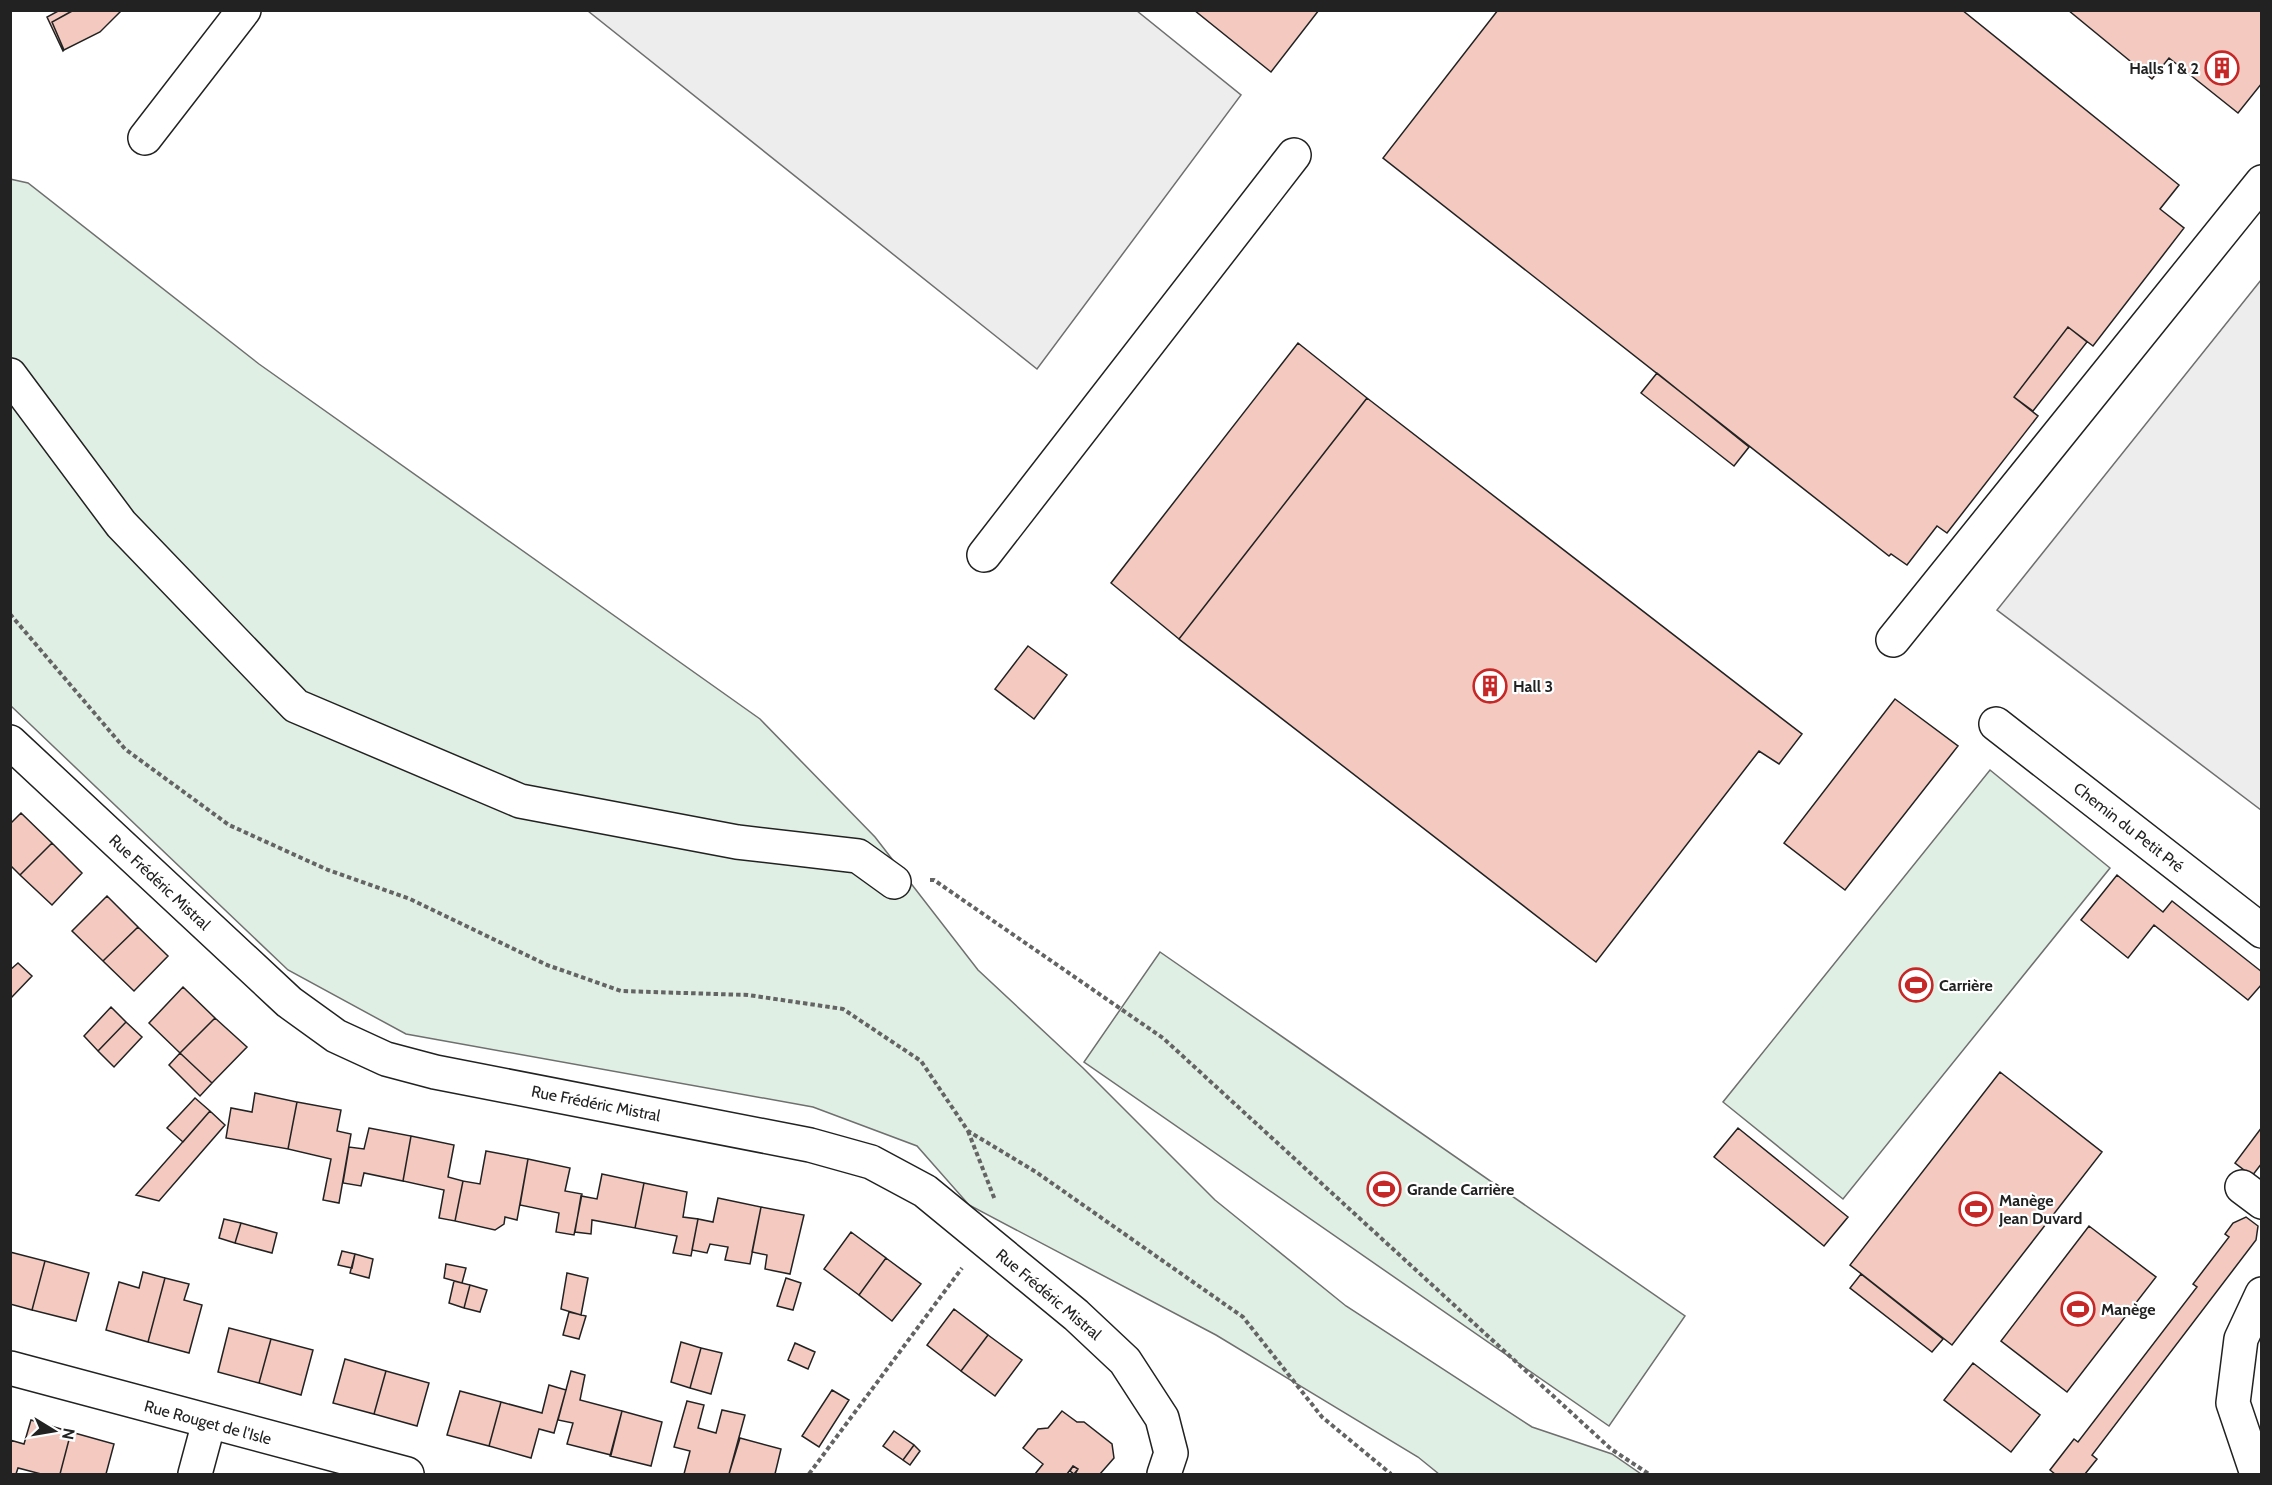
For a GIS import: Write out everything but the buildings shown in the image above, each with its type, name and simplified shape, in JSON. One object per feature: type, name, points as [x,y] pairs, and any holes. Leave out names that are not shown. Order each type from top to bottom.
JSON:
[{"type":"street","points":[[145,138],[244,10]]},
{"type":"street","points":[[984,555],[1294,155]]},
{"type":"street","points":[[1893,640],[2252,215],[2262,182]]},
{"type":"street","points":[[10,375],[121,524],[296,706],[520,801],[738,843],[858,856],[894,882]]},
{"type":"street","name":"Chemin du Petit Pré","points":[[1996,724],[2262,930]]},
{"type":"street","name":"Rue Frédéric Mistral","points":[[10,742],[289,1002],[336,1036],[386,1059],[435,1072],[810,1144],[871,1162],[925,1191],[1076,1315],[1125,1361],[1162,1418],[1167,1463]]},
{"type":"street","points":[[2257,1474],[2233,1403],[2241,1339],[2262,1294]]},
{"type":"street","name":"Rue Rouget de l'Isle","points":[[10,1368],[407,1474]]},
{"type":"street","points":[[195,1474],[208,1422]]},
{"type":"path","points":[[10,614],[125,749],[229,825],[328,870],[410,900],[547,965],[621,991],[748,995],[843,1010],[921,1061],[968,1131],[1036,1172],[1243,1317],[1322,1417],[1391,1474]]},
{"type":"path","points":[[894,882],[934,880],[1163,1038],[1611,1449],[1649,1474]]},
{"type":"path","points":[[809,1474],[983,1239]]},
{"type":"green space","points":[[10,179],[28,183],[259,364],[760,719],[875,837],[978,970],[1083,1068],[1215,1200],[1346,1306],[1532,1427],[1612,1454],[1641,1474],[1439,1474],[1418,1457],[1216,1335],[969,1205],[917,1146],[813,1107],[406,1034],[288,970],[11,706]]},
{"type":"green space","name":"Carrière","points":[[1990,770],[2110,868],[1843,1199],[1723,1102]]},
{"type":"green space","name":"Grande Carrière","points":[[1160,952],[1685,1316],[1609,1426],[1084,1062]]},
{"type":"shaded area","points":[[588,11],[1137,11],[1241,95],[1037,369]]},
{"type":"shaded area","points":[[2262,280],[2261,810],[1997,610]]},
{"type":"place","name":"Halls 1 & 2","points":[[2222,68]]},
{"type":"place","name":"Hall 3","points":[[1490,686]]},
{"type":"place","name":"Carrière","points":[[1916,985]]},
{"type":"place","name":"Grande Carrière","points":[[1384,1189]]},
{"type":"place","name":"Manège Jean Duvard","points":[[1976,1209]]},
{"type":"place","name":"Manège","points":[[2078,1309]]}]
